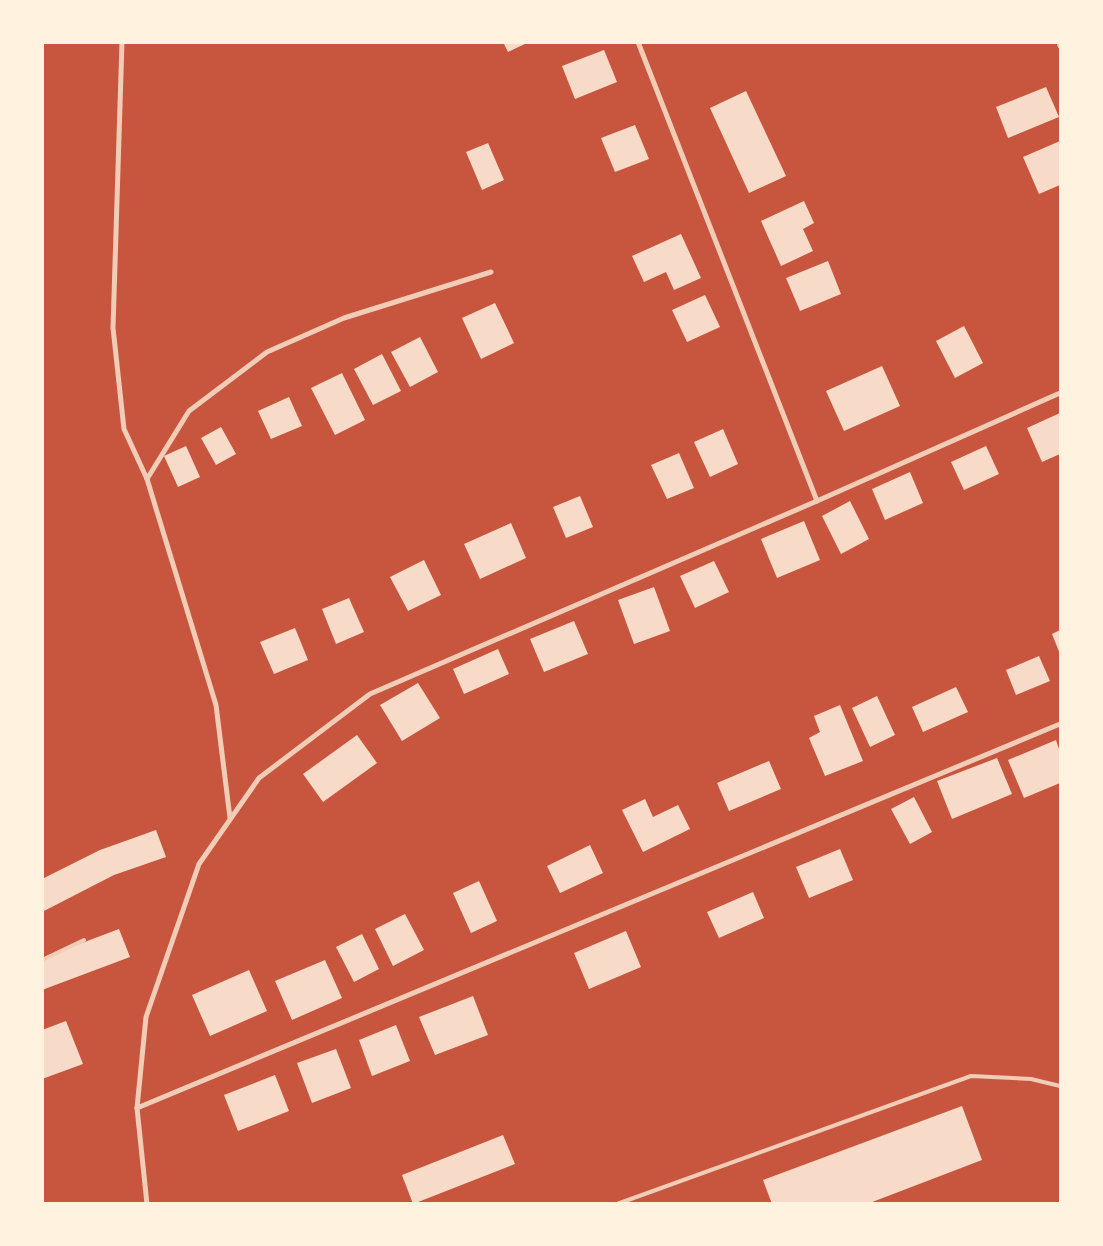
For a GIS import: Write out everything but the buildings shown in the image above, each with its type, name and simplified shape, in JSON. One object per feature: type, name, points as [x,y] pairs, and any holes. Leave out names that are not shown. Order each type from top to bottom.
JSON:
[{"type":"street","points":[[122,42],[113,328],[124,429],[147,479],[216,705],[230,819]]},
{"type":"street","points":[[638,42],[817,501]]},
{"type":"street","points":[[1059,42],[1060,46]]},
{"type":"street","points":[[147,479],[189,410],[267,352],[344,318],[491,272]]},
{"type":"street","points":[[146,1204],[137,1108],[146,1017],[199,864],[259,778],[370,694],[817,501],[1060,393]]},
{"type":"street","points":[[137,1108],[1060,724]]},
{"type":"lane","points":[[42,960],[84,940]]},
{"type":"lane","points":[[618,1204],[731,1161],[971,1076],[1031,1079],[1060,1086]]}]
